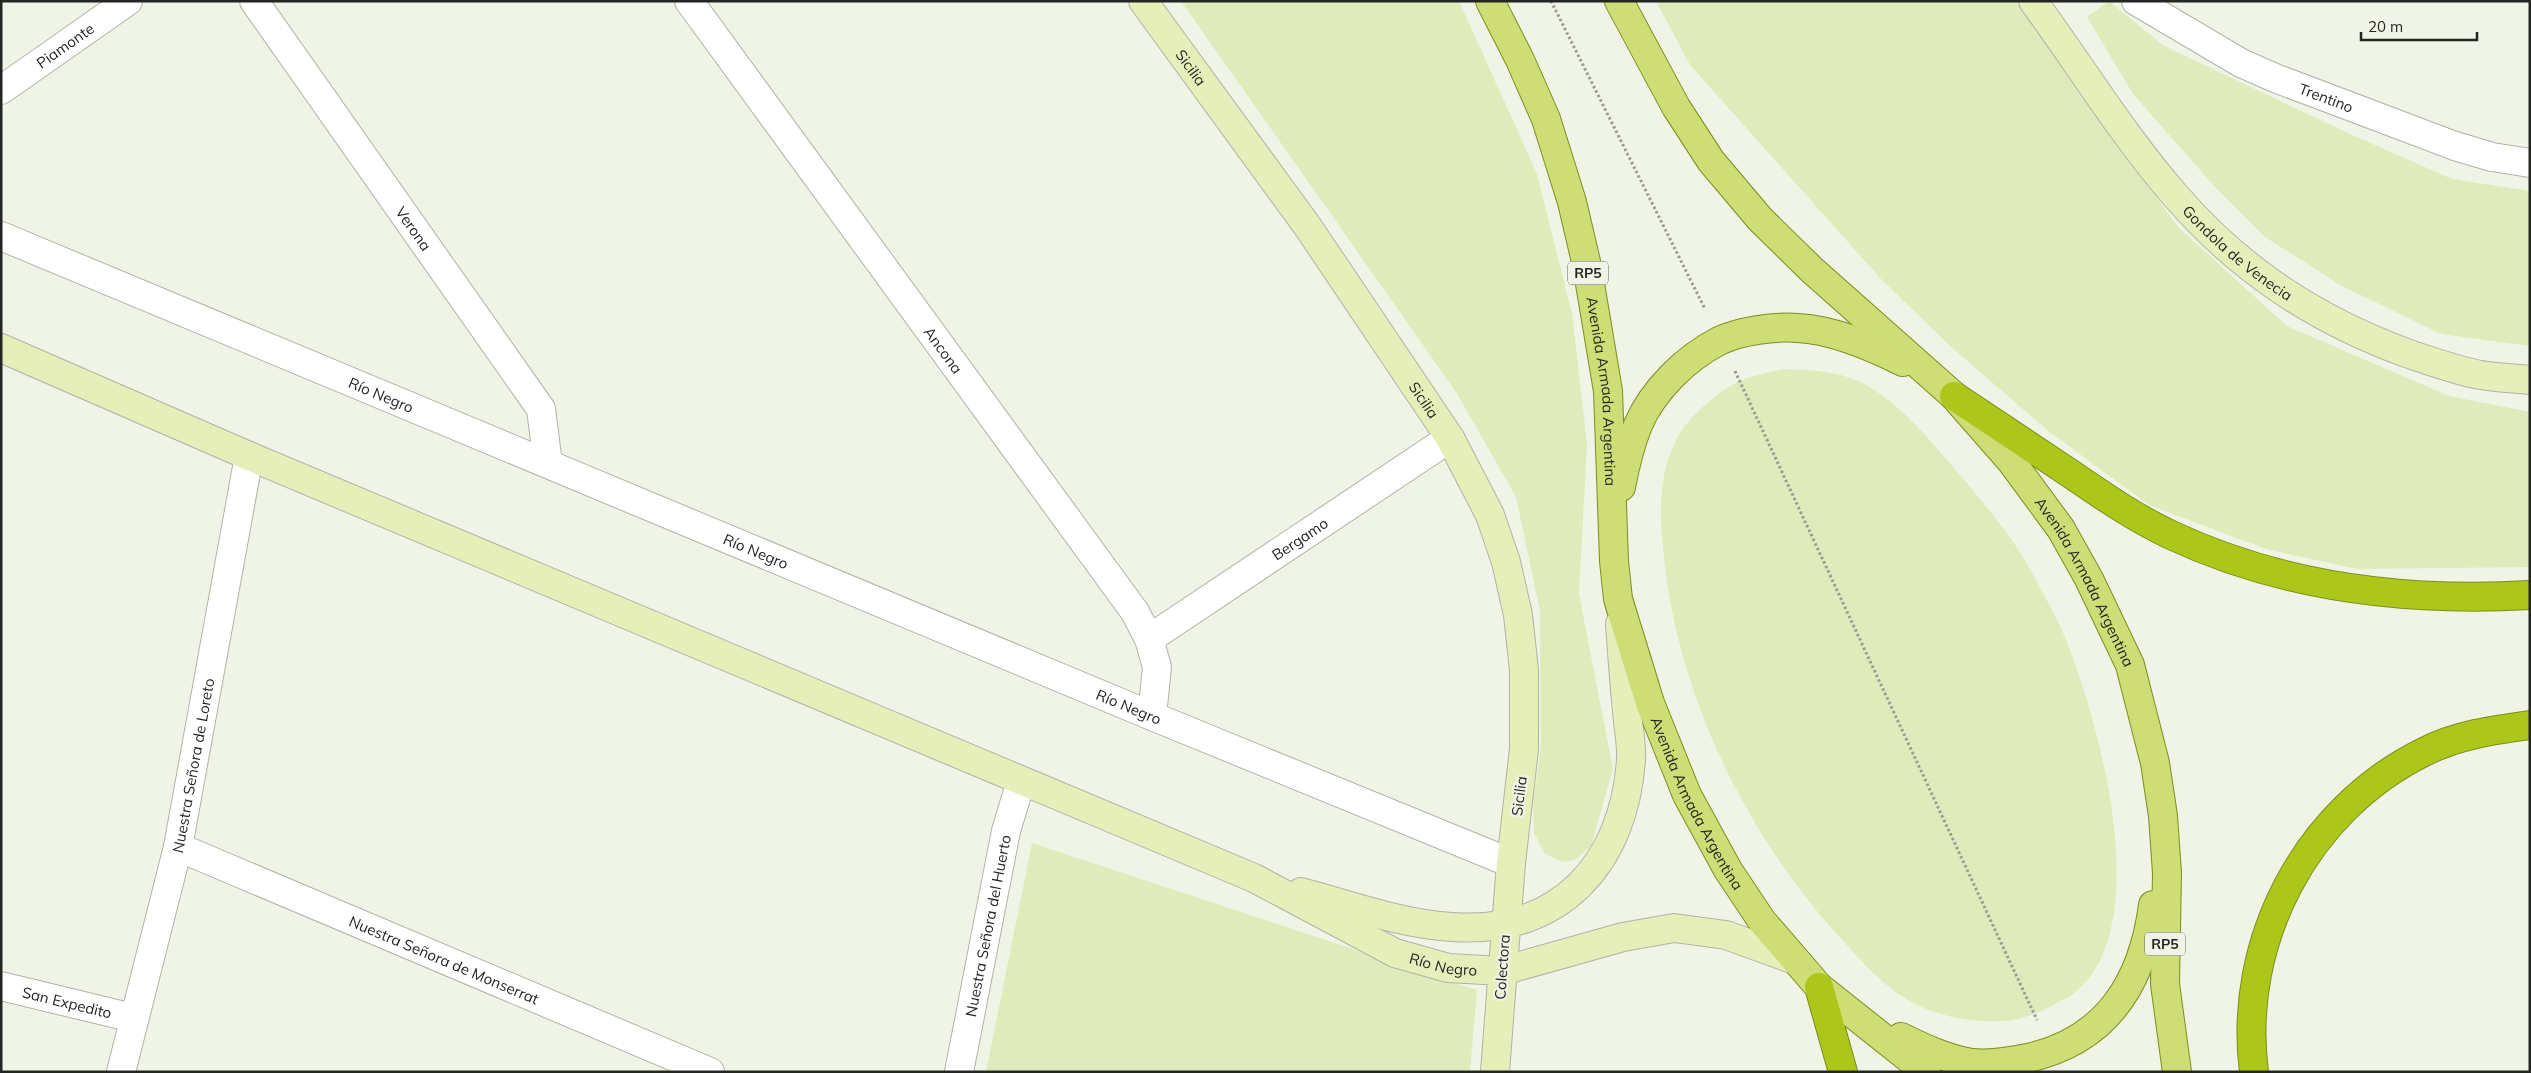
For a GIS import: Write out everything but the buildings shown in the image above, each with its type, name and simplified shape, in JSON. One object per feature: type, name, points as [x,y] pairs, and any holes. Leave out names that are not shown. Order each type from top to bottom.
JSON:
[{"type":"highway","points":[[1948,389],[2122,508],[2170,535],[2253,567],[2306,580],[2423,596],[2483,598],[2530,596]]},
{"type":"highway","points":[[2254,1072],[2252,998],[2264,944],[2284,890],[2312,844],[2346,806],[2384,774],[2425,751],[2475,733],[2530,725]]},
{"type":"highway","points":[[1820,986],[1843,1072]]},
{"type":"main road","name":"Avenida Armada Argentina","points":[[1490,1],[1546,120],[1572,202],[1587,266],[1608,391],[1614,561],[1618,599],[1650,703],[1688,795],[1728,870],[1762,921],[1820,986],[1926,1072]]},
{"type":"main road","name":"Avenida Armada Argentina","points":[[1619,1],[1676,107],[1717,168],[1760,219],[1812,270],[1948,389],[2011,461],[2061,529],[2110,621],[2130,665],[2145,717],[2155,763],[2163,816],[2166,874],[2165,984],[2177,1072]]},
{"type":"main road","name":"Avenida Armada Argentina","points":[[1614,561],[1618,504],[1626,460],[1639,424],[1661,388],[1691,360],[1720,341],[1762,330],[1799,328],[1845,337],[1885,353],[1948,389]]},
{"type":"main road","name":"Avenida Armada Argentina","points":[[1845,1008],[1934,1053],[1973,1063],[2016,1060],[2052,1052],[2082,1037],[2114,1009],[2138,968],[2151,921],[2163,816]]},
{"type":"street","name":"Piamonte","points":[[1,90],[128,1]]},
{"type":"street","name":"Verona","points":[[254,1],[541,409],[548,464]]},
{"type":"street","name":"Ancona","points":[[689,1],[1135,612],[1149,639],[1157,667],[1152,716]]},
{"type":"street","name":"Sicilia","points":[[1143,1],[1308,227],[1450,438],[1490,515],[1506,562],[1518,615],[1524,670],[1524,749],[1511,863]]},
{"type":"street","name":"Trentino","points":[[2136,1],[2241,63],[2275,78],[2455,146],[2492,157],[2530,163]]},
{"type":"street","name":"Gondola de Venecia","points":[[2042,4],[2173,193],[2208,231],[2244,264],[2280,291],[2331,320],[2379,343],[2433,362],[2480,375],[2530,380]]},
{"type":"street","name":"Río Negro","points":[[1,236],[1152,716],[1511,863]]},
{"type":"street","name":"Río Negro","points":[[1,348],[248,456],[1254,878],[1395,953],[1448,968],[1502,971],[1623,937],[1674,928],[1726,935],[1795,960]]},
{"type":"street","name":"Bergamo","points":[[1149,639],[1450,438]]},
{"type":"street","name":"Nuestra Señora de Loreto","points":[[121,1072],[133,1018],[178,847],[248,456]]},
{"type":"street","name":"Río Negro","points":[[1254,878],[1401,919],[1453,928],[1505,925],[1536,915],[1568,897],[1603,859],[1624,807],[1631,759],[1618,599]]},
{"type":"street","name":"Nuestra Señora del Huerto","points":[[959,1072],[1006,831],[1020,781]]},
{"type":"street","name":"Nuestra Señora de Monserrat","points":[[178,847],[710,1072]]},
{"type":"street","name":"Colectora","points":[[1495,1072],[1511,863]]},
{"type":"street","name":"San Expedito","points":[[1,986],[133,1018]]},
{"type":"path","points":[[1551,1],[1720,341],[2052,1052]]},
{"type":"green space","points":[[1181,1],[1459,1],[1537,174],[1572,313],[1587,444],[1579,594],[1613,769],[1591,846],[1575,860],[1561,862],[1544,853],[1534,833],[1533,803],[1541,746],[1540,611],[1516,497],[1456,392]]},
{"type":"green space","points":[[1656,1],[2016,1],[2178,227],[2287,326],[2449,396],[2530,412],[2530,567],[2357,569],[2266,549],[2149,505],[2047,430],[1948,344],[1881,279],[1690,65]]},
{"type":"green space","points":[[2109,1],[2164,46],[2350,134],[2452,179],[2530,191],[2530,346],[2441,334],[2342,286],[2265,237],[2215,187],[2133,94],[2087,17]]},
{"type":"green space","points":[[1783,369],[1827,372],[1858,381],[1881,395],[1918,427],[1961,476],[2005,531],[2022,555],[2061,628],[2090,712],[2104,765],[2113,821],[2117,876],[2112,926],[2096,968],[2068,997],[2034,1014],[2020,1019],[2000,1021],[1960,1019],[1947,1016],[1911,1002],[1876,976],[1810,902],[1777,858],[1748,810],[1722,761],[1700,709],[1683,656],[1670,603],[1661,518],[1662,488],[1665,472],[1674,444],[1682,430],[1703,407],[1722,392],[1741,381]]},
{"type":"green space","points":[[1032,843],[1477,990],[1470,1072],[986,1072]]}]
